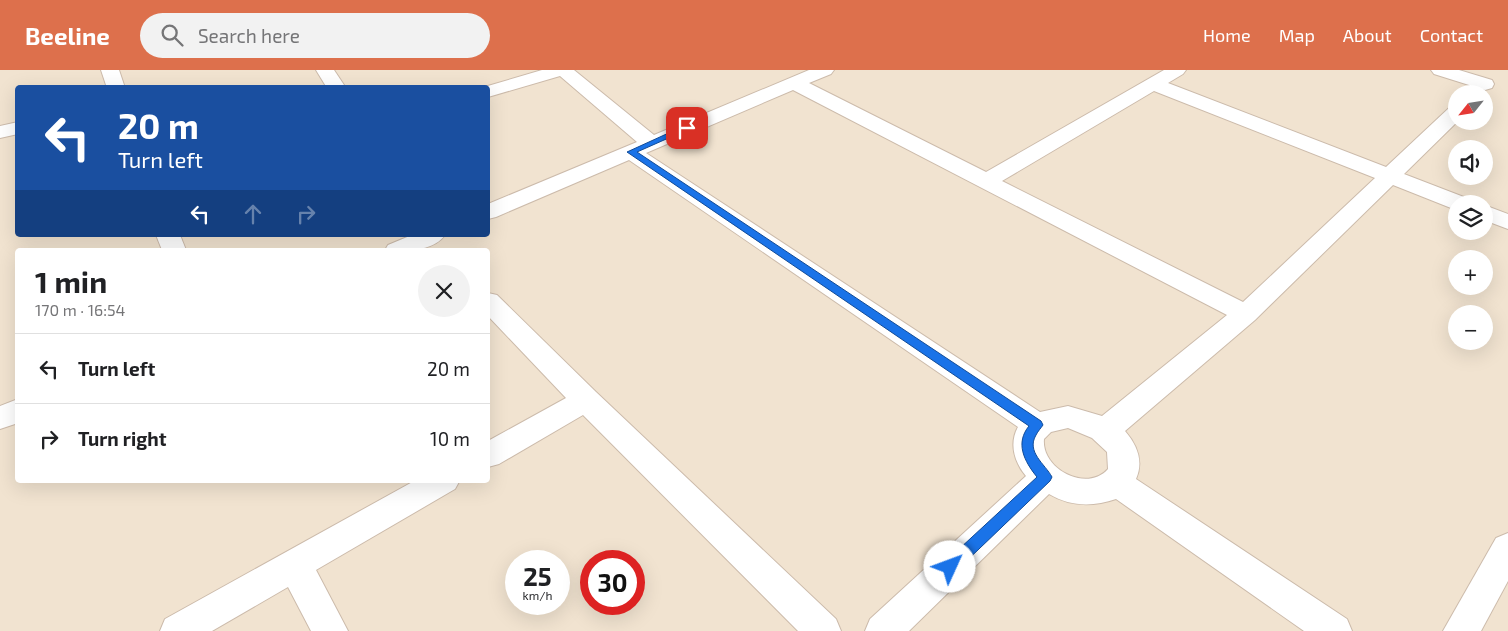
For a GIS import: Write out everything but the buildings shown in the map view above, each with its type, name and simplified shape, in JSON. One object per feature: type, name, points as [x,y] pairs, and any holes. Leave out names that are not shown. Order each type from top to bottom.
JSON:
[{"type":"street","points":[[110,70],[115,85]]},
{"type":"street","points":[[325,70],[335,85]]},
{"type":"street","points":[[490,90],[563,70],[641,147],[1037,425]]},
{"type":"street","points":[[986,181],[1177,70]]},
{"type":"street","points":[[1440,70],[1486,84]]},
{"type":"street","points":[[490,211],[805,75],[986,181],[1246,314]]},
{"type":"street","points":[[1152,84],[1448,199]]},
{"type":"street","points":[[1104,431],[1246,314],[1448,120]]},
{"type":"street","points":[[0,132],[15,129]]},
{"type":"street","points":[[1493,216],[1508,222]]},
{"type":"street","points":[[405,248],[431,241]]},
{"type":"street","points":[[490,303],[586,400],[823,631]]},
{"type":"street","points":[[490,455],[586,400]]},
{"type":"street","points":[[0,418],[15,411]]},
{"type":"street","points":[[1068,417],[1087,422],[1104,431],[1117,443],[1125,458],[1125,472],[1117,484],[1103,491],[1084,492],[1064,487],[1046,477],[1033,463],[1027,449],[1029,435],[1037,425],[1051,419],[1068,417]]},
{"type":"street","points":[[883,631],[1046,477]]},
{"type":"street","points":[[178,631],[439,483]]},
{"type":"street","points":[[1117,484],[1334,631]]},
{"type":"street","points":[[1461,631],[1508,548]]},
{"type":"street","points":[[295,565],[330,631]]},
{"type":"shaded area","points":[[0,70],[1508,70],[1508,631],[0,631]]},
{"type":"route","points":[[687,128],[631,152],[1037,425],[1029,435],[1027,449],[1033,463],[1046,477],[950,567]]}]
